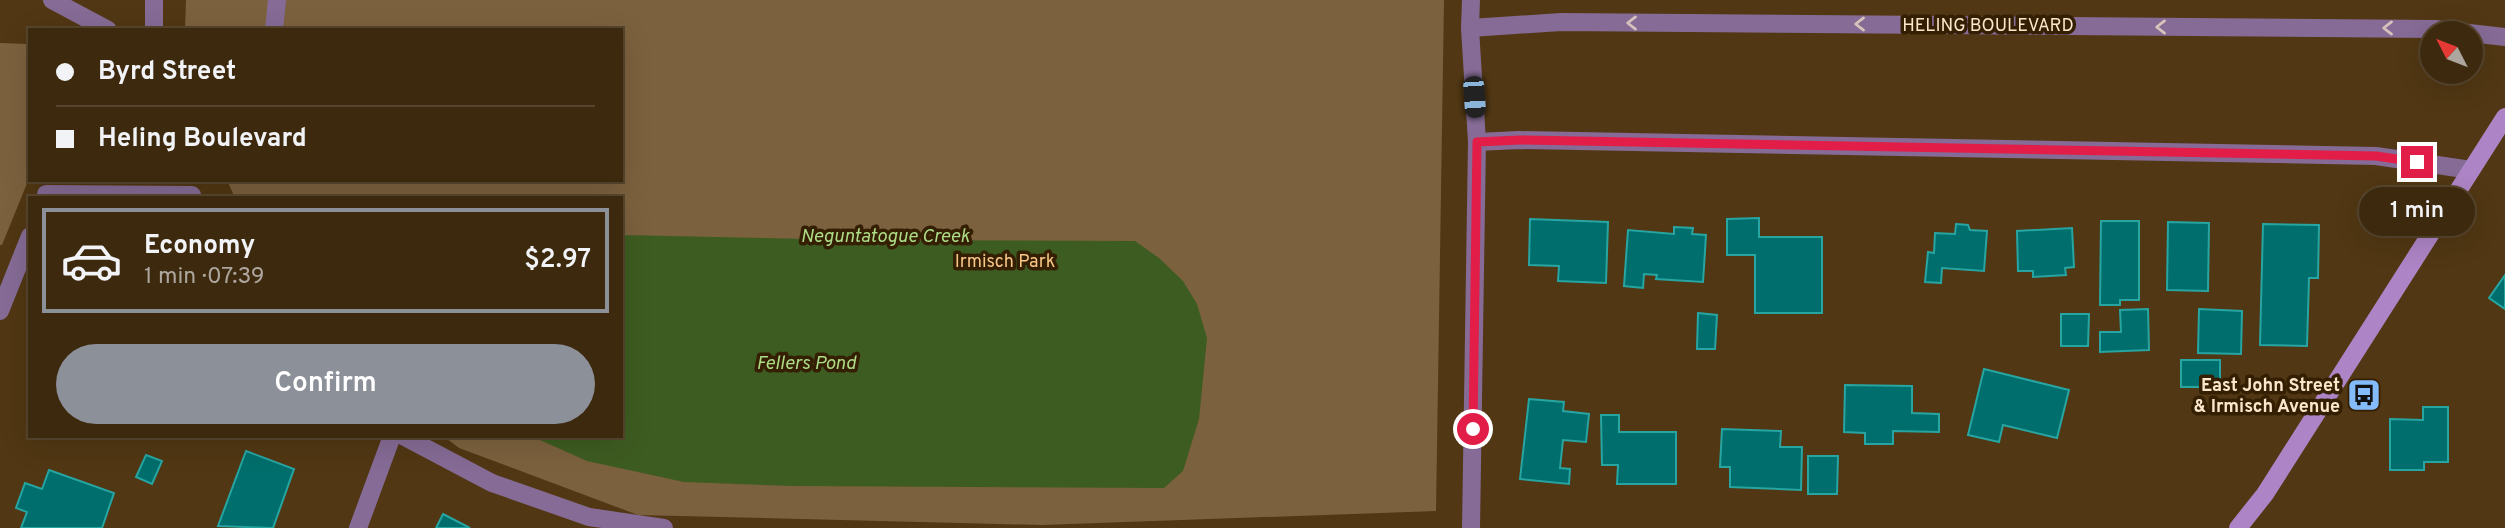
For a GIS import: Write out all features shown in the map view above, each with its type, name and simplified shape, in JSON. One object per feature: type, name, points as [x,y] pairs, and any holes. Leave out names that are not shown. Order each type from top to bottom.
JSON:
[{"type":"street","points":[[52,0],[104,28]]},
{"type":"street","points":[[154,28],[155,0]]},
{"type":"street","points":[[274,28],[277,0]]},
{"type":"street","points":[[1471,0],[1470,28],[1477,142],[1471,528]]},
{"type":"street","name":"HELING BOULEVARD","points":[[1470,28],[1561,22],[2421,28],[2505,37]]},
{"type":"street","points":[[2238,528],[2265,494],[2505,117]]},
{"type":"street","points":[[1477,142],[1533,140],[2376,156],[2471,170]]},
{"type":"street","points":[[48,191],[191,191]]},
{"type":"street","points":[[0,311],[28,241]]},
{"type":"street","points":[[358,528],[391,438]]},
{"type":"street","points":[[407,438],[492,483],[589,517],[664,528]]},
{"type":"green space","name":"Irmisch Park","points":[[186,0],[1444,0],[1436,511],[1042,525],[638,515],[459,448],[446,438],[623,438],[623,196],[234,196],[228,182],[623,182],[623,28],[185,28]]},
{"type":"green space","points":[[0,43],[28,44],[28,181],[0,245]]},
{"type":"water","name":"Fellers Pond","points":[[623,235],[859,240],[1135,241],[1159,258],[1183,281],[1197,304],[1207,338],[1199,419],[1183,471],[1164,488],[792,486],[684,482],[587,461],[535,438],[623,438]]},
{"type":"building","points":[[1759,218],[1759,237],[1822,237],[1822,313],[1755,313],[1755,255],[1727,255],[1727,219]]},
{"type":"building","points":[[1530,219],[1608,222],[1606,283],[1558,281],[1559,266],[1529,265]]},
{"type":"building","points":[[2101,221],[2139,221],[2139,300],[2120,300],[2120,305],[2100,305]]},
{"type":"building","points":[[2168,222],[2209,223],[2208,291],[2167,290]]},
{"type":"building","points":[[1956,224],[1968,225],[1970,230],[1987,231],[1984,271],[1942,268],[1941,283],[1925,282],[1928,252],[1934,253],[1935,233],[1955,234]]},
{"type":"building","points":[[2263,224],[2319,225],[2318,278],[2309,278],[2307,346],[2260,345]]},
{"type":"building","points":[[1674,227],[1693,228],[1692,234],[1706,235],[1703,282],[1656,279],[1657,275],[1644,274],[1643,288],[1624,286],[1628,230],[1674,234]]},
{"type":"building","points":[[2072,228],[2074,267],[2065,268],[2066,275],[2033,277],[2033,271],[2018,271],[2017,231]]},
{"type":"building","points":[[2505,275],[2505,309],[2489,298]]},
{"type":"building","points":[[2148,309],[2149,350],[2100,352],[2100,332],[2121,332],[2120,310]]},
{"type":"building","points":[[2199,309],[2242,311],[2241,354],[2198,353]]},
{"type":"building","points":[[1698,313],[1717,315],[1715,349],[1697,349]]},
{"type":"building","points":[[2061,314],[2089,314],[2088,346],[2061,346]]},
{"type":"building","points":[[2181,360],[2220,360],[2220,387],[2181,387]]},
{"type":"building","points":[[1984,369],[2069,390],[2057,438],[2003,425],[1999,442],[1968,435]]},
{"type":"building","points":[[1845,385],[1912,386],[1912,413],[1939,414],[1939,432],[1893,431],[1893,444],[1865,444],[1865,433],[1844,432]]},
{"type":"building","points":[[1529,399],[1564,402],[1563,411],[1589,414],[1586,442],[1563,440],[1560,468],[1570,469],[1569,484],[1520,479]]},
{"type":"building","points":[[2423,407],[2448,407],[2448,462],[2424,462],[2424,470],[2390,470],[2390,419],[2423,420]]},
{"type":"building","points":[[1601,415],[1619,415],[1619,432],[1676,432],[1676,484],[1617,484],[1618,465],[1602,465]]},
{"type":"building","points":[[1722,429],[1781,431],[1780,447],[1802,447],[1801,490],[1730,487],[1730,467],[1720,467]]},
{"type":"building","points":[[246,451],[294,469],[273,528],[218,526]]},
{"type":"building","points":[[146,455],[162,461],[152,484],[136,477]]},
{"type":"building","points":[[1808,456],[1838,456],[1837,494],[1808,494]]},
{"type":"building","points":[[49,470],[114,493],[102,528],[21,528],[27,512],[16,508],[25,483],[42,489]]},
{"type":"building","points":[[443,514],[470,528],[436,528]]},
{"type":"place","name":"East John Street & Irmisch Avenue","points":[[2364,395]]},
{"type":"route","points":[[1473,429],[1477,142],[1520,140],[2376,156],[2417,162]]},
{"type":"water label","name":"Neguntatogue Creek","points":[[885,235]]}]
